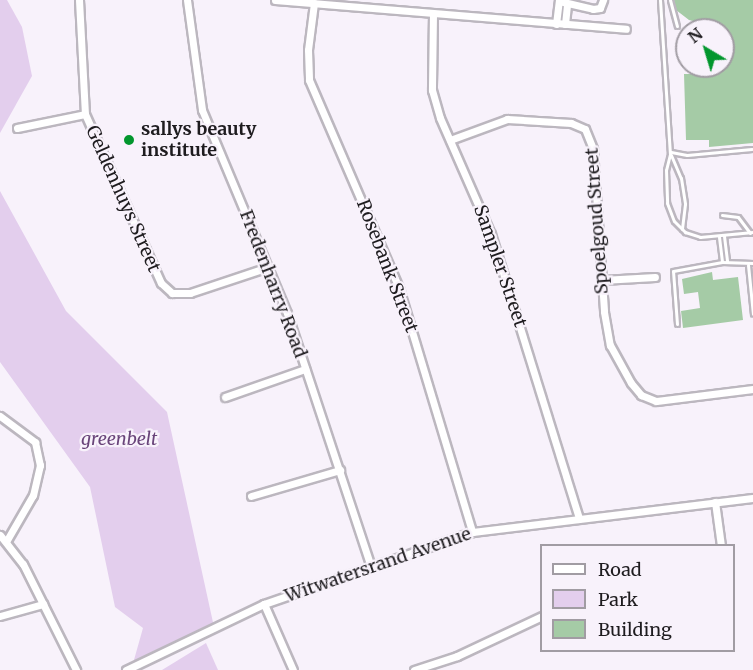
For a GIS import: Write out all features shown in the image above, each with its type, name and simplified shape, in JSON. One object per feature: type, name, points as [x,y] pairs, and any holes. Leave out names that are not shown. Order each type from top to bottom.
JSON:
[{"type":"street","name":"Geldenhuys Street","points":[[79,0],[86,114],[134,227],[166,289],[179,295],[190,293],[268,267]]},
{"type":"street","name":"Fredenharry Road","points":[[187,0],[202,110],[268,267],[306,369],[371,567]]},
{"type":"street","points":[[275,0],[626,29]]},
{"type":"street","points":[[565,24],[562,2],[598,9],[603,0]]},
{"type":"street","name":"Rosebank Street","points":[[314,3],[308,50],[309,80],[399,288],[472,532]]},
{"type":"street","name":"Sampler Street","points":[[433,14],[432,90],[450,140],[491,234],[579,519]]},
{"type":"street","points":[[556,24],[562,14]]},
{"type":"street","points":[[17,128],[86,114]]},
{"type":"street","name":"Spoelgoud Street","points":[[450,140],[507,119],[571,123],[585,129],[593,148],[604,312],[615,357],[641,394],[656,401],[753,389]]},
{"type":"street","points":[[602,280],[655,277]]},
{"type":"street","points":[[225,397],[306,369]]},
{"type":"street","points":[[0,416],[35,442],[40,465],[33,495],[7,540]]},
{"type":"street","points":[[251,496],[340,470]]},
{"type":"street","name":"Witwatersrand Avenue","points":[[126,670],[264,604],[472,532],[753,498]]},
{"type":"street","points":[[715,502],[722,544]]},
{"type":"street","points":[[0,535],[7,540],[76,670]]},
{"type":"street","points":[[0,616],[43,604]]},
{"type":"street","points":[[264,604],[293,670]]},
{"type":"street","points":[[414,670],[457,656],[540,617]]},
{"type":"lane","points":[[660,0],[670,153],[666,170],[667,202],[674,221],[682,229],[700,237],[752,233]]},
{"type":"lane","points":[[670,0],[675,19]]},
{"type":"lane","points":[[670,153],[687,154],[752,149]]},
{"type":"lane","points":[[670,153],[681,178],[685,204],[682,229]]},
{"type":"lane","points":[[722,214],[738,217],[752,233]]},
{"type":"lane","points":[[719,236],[725,262]]},
{"type":"lane","points":[[724,236],[725,262]]},
{"type":"lane","points":[[677,324],[673,271],[725,262],[748,265],[753,263]]},
{"type":"lane","points":[[748,265],[753,314]]},
{"type":"green space","points":[[0,0],[7,0],[22,27],[32,76],[0,133]]},
{"type":"green space","name":"greenbelt","points":[[0,191],[66,311],[167,412],[214,627],[132,667],[143,628],[115,607],[90,487],[0,362]]},
{"type":"green space","points":[[206,643],[218,670],[162,670]]},
{"type":"building","points":[[674,0],[753,0],[753,143],[709,147],[709,140],[686,140],[684,78],[735,78],[735,18],[686,18],[676,10]]},
{"type":"building","points":[[712,272],[713,280],[738,277],[743,320],[683,328],[681,311],[700,308],[698,292],[684,294],[682,279]]},
{"type":"place","name":"sallys beauty institute","points":[[129,140]]}]
